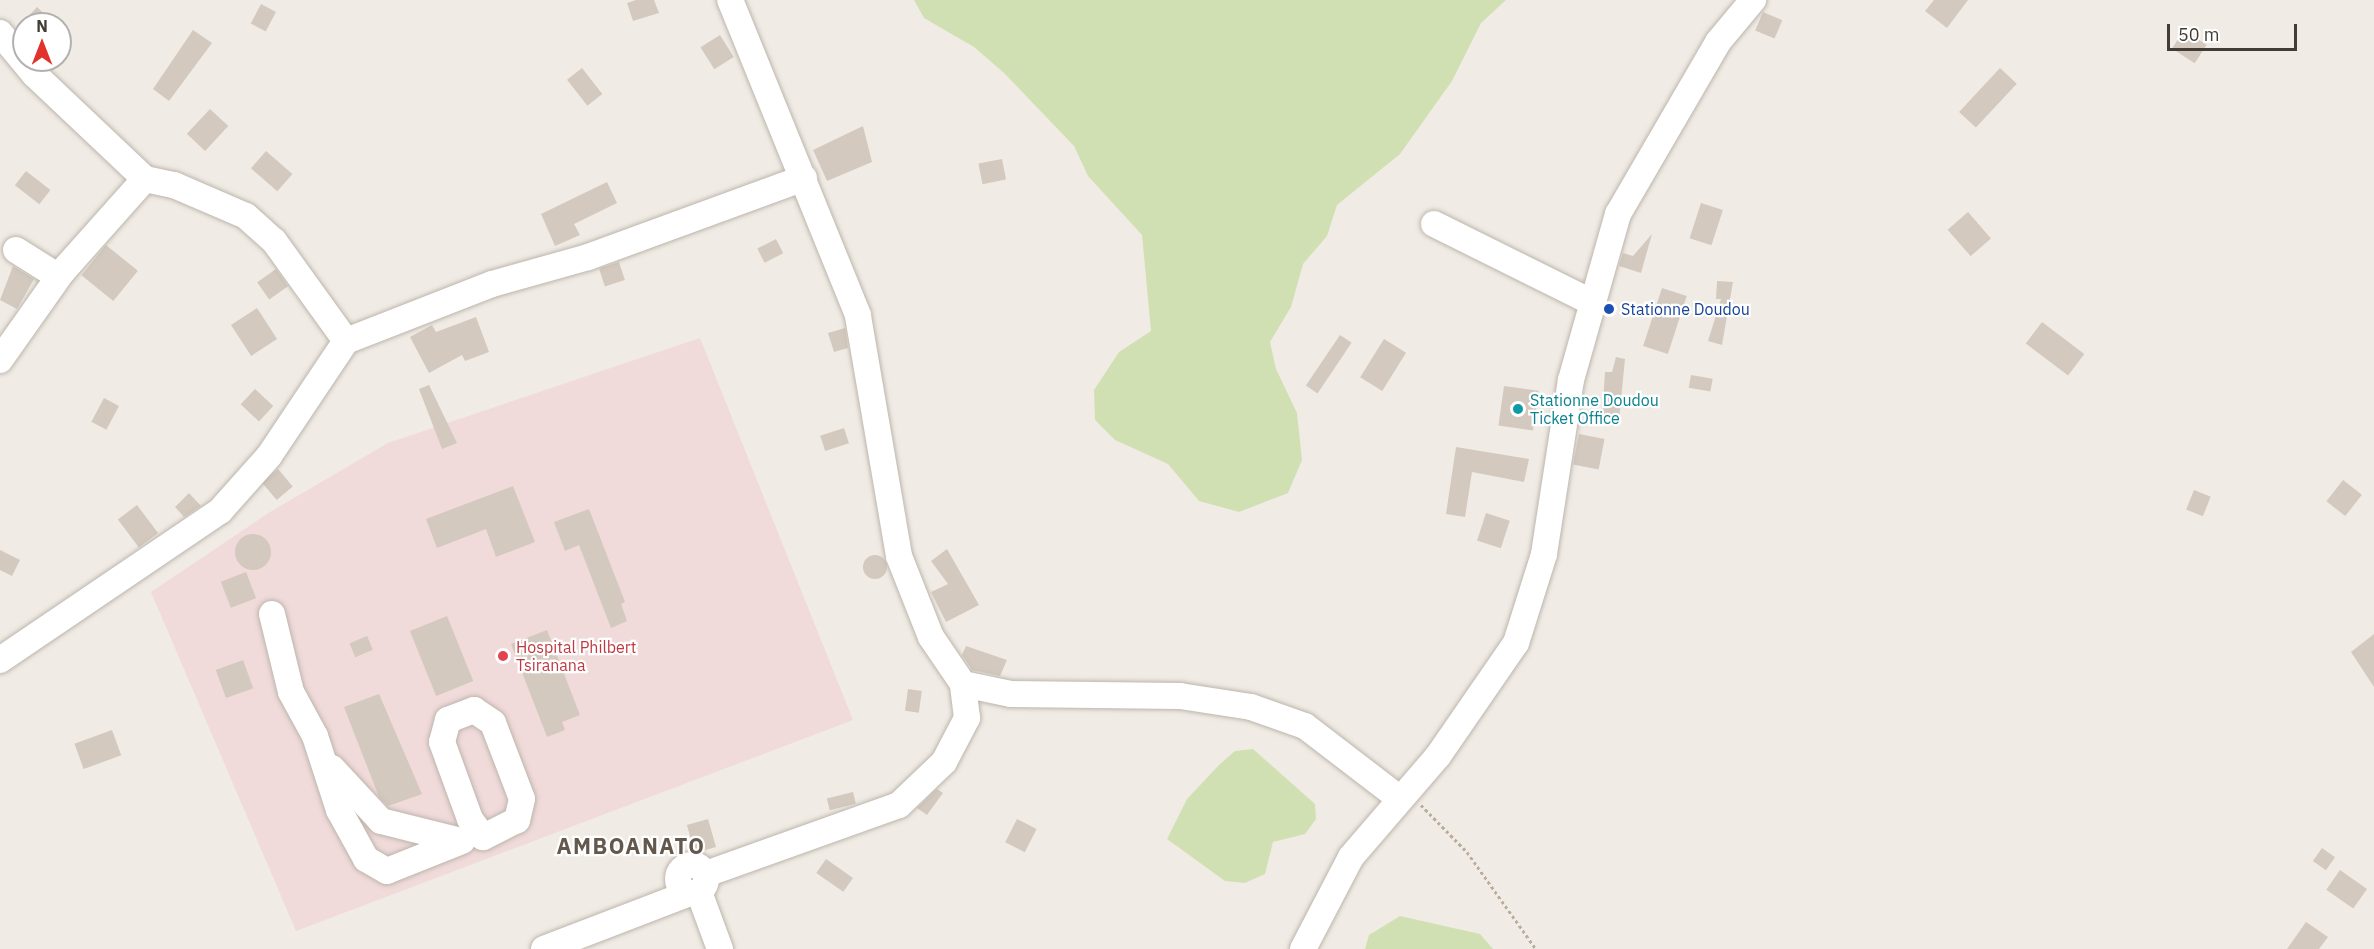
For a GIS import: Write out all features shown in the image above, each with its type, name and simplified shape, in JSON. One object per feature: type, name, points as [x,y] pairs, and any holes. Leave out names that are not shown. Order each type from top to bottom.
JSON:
[{"type":"street","points":[[544,949],[899,805],[962,735],[967,718],[963,684],[931,637],[899,556],[858,315],[730,0]]},
{"type":"street","points":[[1303,949],[1351,857],[1487,691],[1530,608],[1544,554],[1567,401],[1615,224],[1637,174],[1718,42],[1754,0]]},
{"type":"street","points":[[0,33],[34,74],[145,179],[174,185],[246,216],[296,266],[346,341]]},
{"type":"street","points":[[0,660],[188,538],[220,511],[264,464],[346,341],[492,284],[588,257],[804,178]]},
{"type":"street","points":[[0,360],[62,272],[145,179]]},
{"type":"street","points":[[1434,224],[1593,303]]},
{"type":"street","points":[[16,250],[54,274],[62,272]]},
{"type":"street","points":[[272,614],[291,692],[323,755],[339,810],[374,868],[399,868],[472,839],[517,820],[522,798],[493,723],[474,710],[458,712],[441,728],[442,742],[470,819],[472,839]]},
{"type":"street","points":[[963,684],[1011,694],[1180,696],[1251,707],[1305,726],[1404,795]]},
{"type":"street","points":[[323,755],[381,821],[472,839]]},
{"type":"street","points":[[698,887],[720,949]]},
{"type":"path","points":[[1404,795],[1467,852],[1536,949]]},
{"type":"shaded area","name":"Hospital Philbert Tsiranana","points":[[700,338],[853,720],[296,931],[151,592],[270,512],[388,443]]},
{"type":"green space","points":[[914,0],[1506,0],[1481,23],[1452,81],[1400,154],[1337,205],[1327,236],[1303,264],[1291,307],[1270,342],[1276,369],[1297,413],[1302,460],[1288,493],[1239,512],[1199,501],[1168,464],[1115,440],[1095,420],[1094,390],[1119,352],[1151,331],[1142,235],[1088,176],[1074,146],[1004,73],[974,47],[924,18]]},
{"type":"green space","points":[[1253,749],[1315,804],[1316,819],[1305,834],[1273,842],[1265,874],[1245,883],[1225,881],[1167,839],[1187,799],[1219,765],[1235,751]]},
{"type":"green space","points":[[1400,916],[1480,934],[1493,949],[1365,949],[1369,935]]},
{"type":"building","points":[[636,0],[654,0],[659,13],[633,21],[627,3]]},
{"type":"building","points":[[1934,0],[1968,0],[1947,28],[1925,11]]},
{"type":"building","points":[[261,4],[276,12],[266,31],[251,23]]},
{"type":"building","points":[[37,7],[42,12],[32,12]]},
{"type":"building","points":[[1763,12],[1782,20],[1775,39],[1755,30]]},
{"type":"building","points":[[193,30],[212,43],[169,101],[153,89]]},
{"type":"building","points":[[2184,30],[2207,45],[2195,63],[2172,48]]},
{"type":"building","points":[[720,35],[734,57],[714,69],[700,47]]},
{"type":"building","points":[[582,68],[602,94],[587,106],[567,80]]},
{"type":"building","points":[[2000,68],[2017,84],[1976,128],[1959,112]]},
{"type":"building","points":[[210,109],[228,126],[205,151],[187,134]]},
{"type":"building","points":[[863,126],[872,162],[827,181],[813,150]]},
{"type":"building","points":[[266,151],[292,174],[277,191],[251,168]]},
{"type":"building","points":[[1002,159],[1006,180],[982,184],[978,164]]},
{"type":"building","points":[[26,171],[50,190],[39,204],[15,185]]},
{"type":"building","points":[[607,182],[617,203],[574,224],[580,235],[555,246],[541,214]]},
{"type":"building","points":[[1701,203],[1723,210],[1711,245],[1690,238]]},
{"type":"building","points":[[1968,212],[1991,238],[1971,256],[1948,230]]},
{"type":"building","points":[[1652,234],[1641,273],[1619,266],[1623,253],[1633,256]]},
{"type":"building","points":[[776,239],[783,253],[765,263],[757,249]]},
{"type":"building","points":[[106,245],[138,271],[113,301],[81,275]]},
{"type":"building","points":[[619,262],[625,280],[605,287],[599,268]]},
{"type":"building","points":[[13,266],[34,279],[17,309],[0,300]]},
{"type":"building","points":[[276,269],[288,286],[269,299],[257,282]]},
{"type":"building","points":[[1717,281],[1733,282],[1722,345],[1708,341],[1721,299],[1716,299]]},
{"type":"building","points":[[1662,288],[1687,296],[1668,354],[1643,346]]},
{"type":"building","points":[[257,308],[277,339],[251,356],[231,325]]},
{"type":"building","points":[[476,317],[489,352],[465,361],[462,355],[429,373],[410,337],[432,325],[436,332]]},
{"type":"building","points":[[2042,322],[2084,354],[2068,375],[2026,344]]},
{"type":"building","points":[[845,328],[848,348],[834,352],[828,333]]},
{"type":"building","points":[[1340,335],[1352,343],[1317,393],[1306,386]]},
{"type":"building","points":[[1384,339],[1406,353],[1382,391],[1360,377]]},
{"type":"building","points":[[1616,357],[1625,359],[1619,420],[1602,416],[1605,372],[1612,372]]},
{"type":"building","points":[[1691,375],[1713,379],[1710,392],[1689,388]]},
{"type":"building","points":[[429,385],[457,443],[442,449],[419,389]]},
{"type":"building","name":"Stationne Doudou Ticket Office","points":[[1504,386],[1539,391],[1533,430],[1498,426]]},
{"type":"building","points":[[255,389],[273,406],[259,421],[241,404]]},
{"type":"building","points":[[104,398],[119,406],[106,430],[91,422]]},
{"type":"building","points":[[844,428],[849,443],[825,451],[820,436]]},
{"type":"building","points":[[1579,434],[1605,439],[1599,469],[1573,464]]},
{"type":"building","points":[[1456,447],[1529,459],[1524,482],[1472,472],[1465,517],[1446,514]]},
{"type":"building","points":[[278,469],[293,487],[277,500],[262,482]]},
{"type":"building","points":[[2343,480],[2362,495],[2345,516],[2326,501]]},
{"type":"building","points":[[513,486],[535,542],[496,557],[486,529],[437,548],[426,519]]},
{"type":"building","points":[[2194,490],[2211,497],[2203,516],[2186,509]]},
{"type":"building","points":[[189,493],[201,506],[184,517],[175,507]]},
{"type":"building","points":[[137,505],[158,533],[139,547],[118,519]]},
{"type":"building","points":[[589,509],[625,602],[621,604],[627,621],[611,628],[579,545],[565,551],[554,522]]},
{"type":"building","points":[[1486,513],[1510,521],[1501,548],[1477,541]]},
{"type":"building","points":[[253,534],[265,540],[271,552],[265,564],[253,570],[241,564],[235,552],[241,540]]},
{"type":"building","points":[[947,549],[979,605],[946,622],[931,592],[948,584],[931,561]]},
{"type":"building","points":[[0,550],[20,560],[12,576],[0,570]]},
{"type":"building","points":[[875,555],[880,556],[886,562],[886,572],[880,578],[875,579],[870,578],[864,572],[863,567],[864,562],[870,556]]},
{"type":"building","points":[[246,572],[256,598],[231,608],[221,582]]},
{"type":"building","points":[[447,616],[473,681],[436,696],[410,631]]},
{"type":"building","points":[[547,630],[580,715],[562,722],[565,730],[547,737],[511,644]]},
{"type":"building","points":[[2374,634],[2374,687],[2351,652]]},
{"type":"building","points":[[367,636],[373,650],[355,657],[350,643]]},
{"type":"building","points":[[966,646],[1007,660],[1000,676],[972,670],[962,655]]},
{"type":"building","points":[[243,660],[253,688],[226,698],[216,670]]},
{"type":"building","points":[[908,689],[922,691],[919,713],[905,711]]},
{"type":"building","points":[[379,694],[422,794],[388,806],[379,797],[344,707]]},
{"type":"building","points":[[112,730],[121,755],[84,769],[74,744]]},
{"type":"building","points":[[937,789],[943,793],[927,815],[917,808]]},
{"type":"building","points":[[853,792],[856,804],[830,810],[827,799]]},
{"type":"building","points":[[708,819],[716,847],[695,853],[687,825]]},
{"type":"building","points":[[1017,819],[1037,829],[1025,852],[1005,842]]},
{"type":"building","points":[[2322,848],[2335,857],[2326,870],[2313,861]]},
{"type":"building","points":[[826,859],[853,878],[843,892],[816,873]]},
{"type":"building","points":[[2340,870],[2367,889],[2353,909],[2326,890]]},
{"type":"building","points":[[2306,922],[2328,937],[2319,949],[2287,949]]},
{"type":"place","name":"Stationne Doudou","points":[[1609,309]]},
{"type":"place","name":"Stationne Doudou Ticket Office","points":[[1518,409]]},
{"type":"place","name":"Hospital Philbert Tsiranana","points":[[503,656]]},
{"type":"district","name":"AMBOANATO","points":[[631,846]]}]
